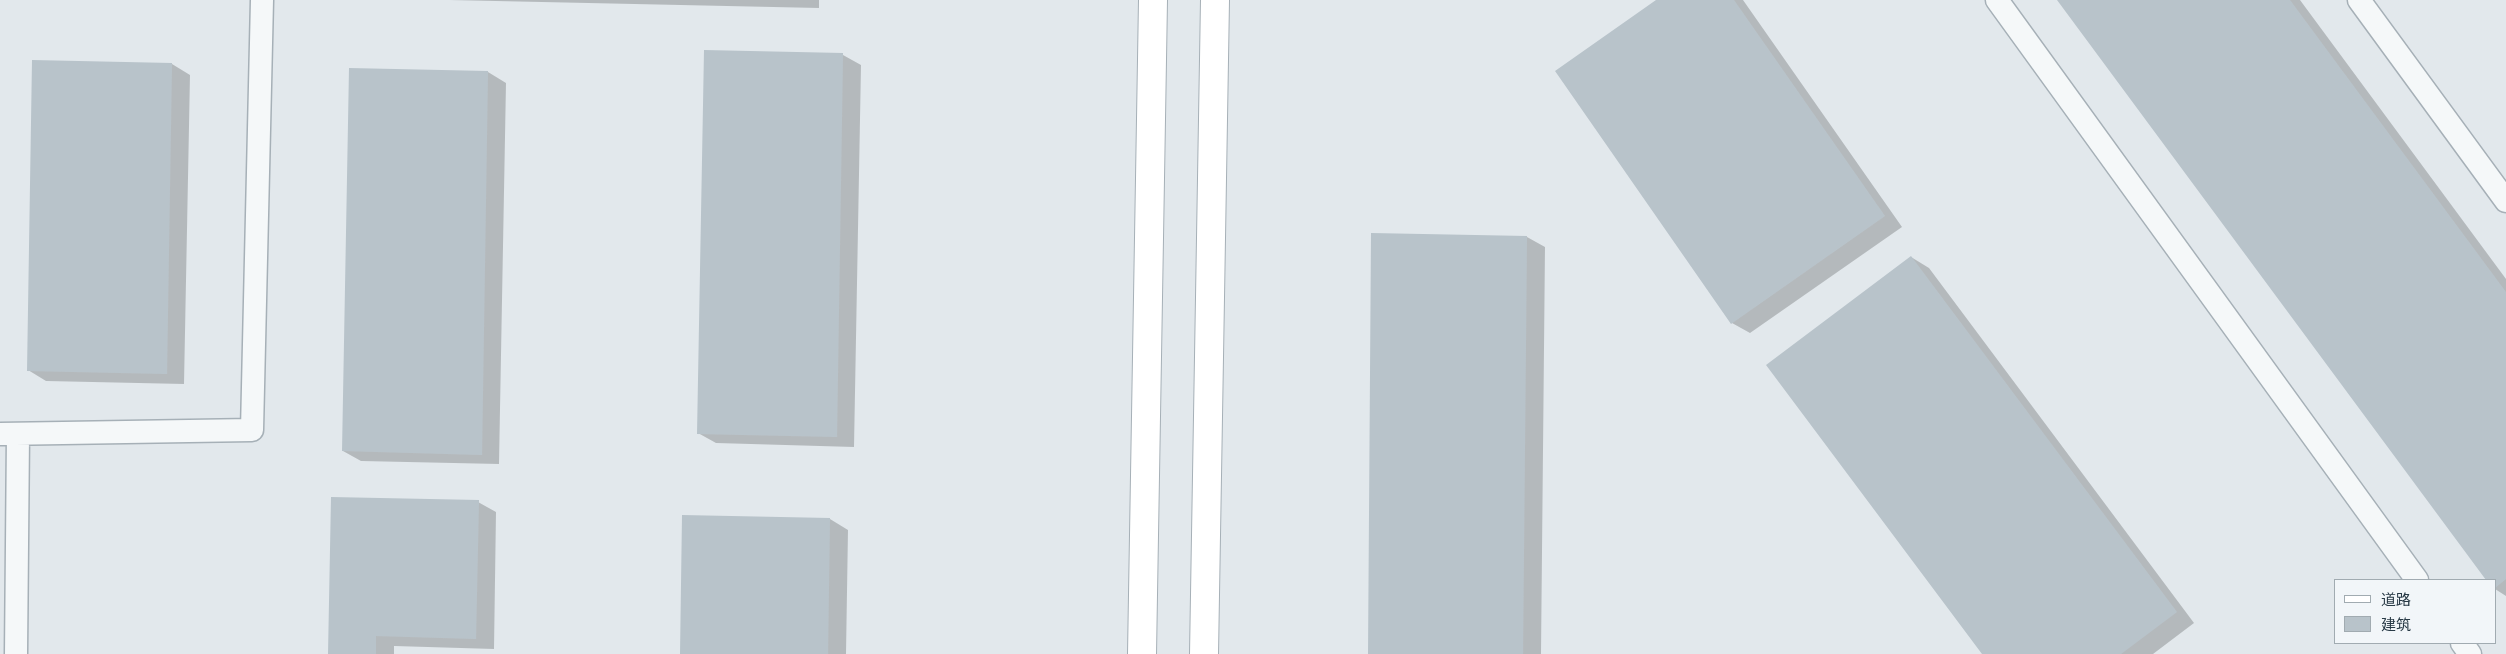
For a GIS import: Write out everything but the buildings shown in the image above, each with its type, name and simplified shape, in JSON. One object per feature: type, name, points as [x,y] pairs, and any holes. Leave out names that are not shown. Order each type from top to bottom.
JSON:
[{"type":"street","points":[[1142,654],[1153,0]]},
{"type":"street","points":[[1204,654],[1215,0]]},
{"type":"lane","points":[[16,654],[9,434],[252,430],[262,0]]},
{"type":"lane","points":[[1996,0],[2416,579]]},
{"type":"lane","points":[[2359,0],[2506,201]]}]
